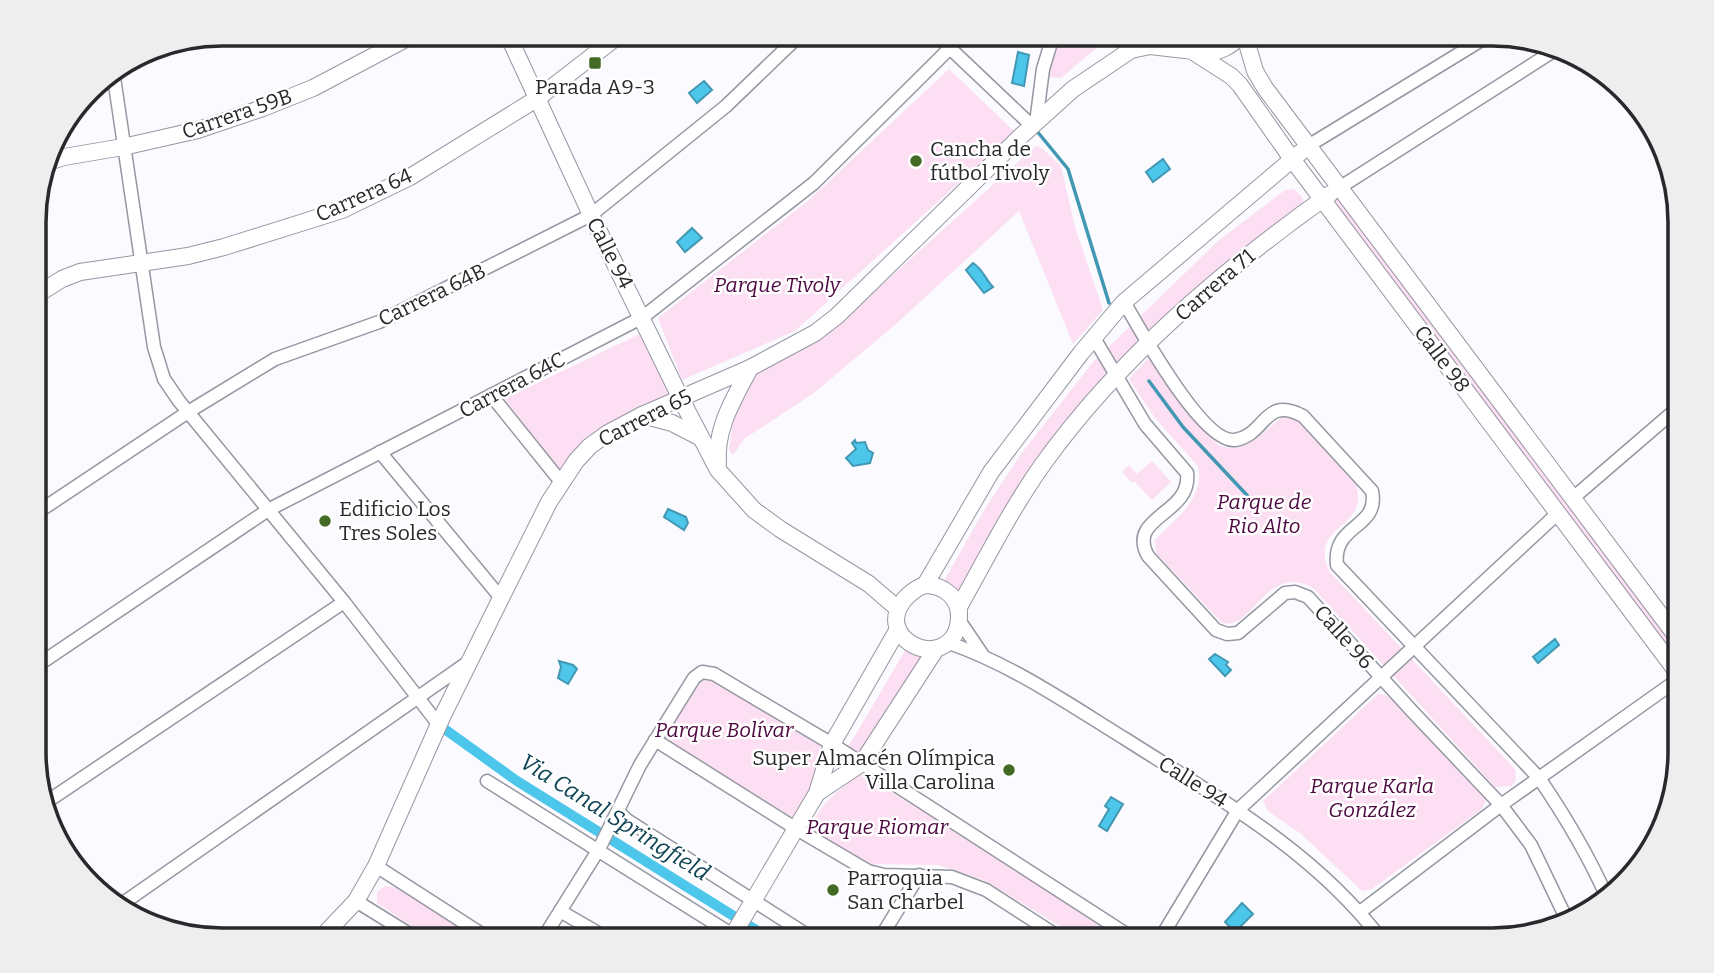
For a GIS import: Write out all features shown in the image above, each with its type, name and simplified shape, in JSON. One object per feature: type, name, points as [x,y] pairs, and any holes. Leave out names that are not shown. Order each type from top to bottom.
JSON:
[{"type":"street","name":"Carrera 59B","points":[[57,159],[198,130],[313,88],[392,46]]},
{"type":"street","name":"Calle 94","points":[[514,46],[591,215],[718,470],[754,510],[869,584],[898,609]]},
{"type":"street","name":"Carrera 64","points":[[46,283],[80,272],[188,256],[342,210],[410,177],[538,98],[605,46]]},
{"type":"street","name":"Carrera 64B","points":[[46,507],[188,412],[275,359],[379,322],[591,215],[726,106],[788,46]]},
{"type":"street","points":[[1034,124],[1043,69],[1050,46]]},
{"type":"street","name":"Carrera 65","points":[[330,928],[356,901],[376,866],[500,598],[561,482],[590,446],[642,415],[750,368],[815,332],[837,316],[1034,124],[1073,89],[1131,50],[1150,46],[1190,51]]},
{"type":"street","name":"Calle 98","points":[[1179,46],[1231,76],[1240,85],[1292,159],[1668,661]]},
{"type":"street","points":[[1190,51],[1206,53],[1228,46]]},
{"type":"street","name":"Calle 98","points":[[1247,46],[1255,71],[1308,146],[1668,625]]},
{"type":"street","points":[[918,588],[992,471],[1124,302],[1308,146],[1472,46]]},
{"type":"street","points":[[949,48],[1034,124]]},
{"type":"street","name":"Carrera 64C","points":[[46,660],[268,510],[643,317],[814,183],[949,48]]},
{"type":"street","name":"Carrera 71","points":[[959,614],[1021,497],[1116,374],[1201,295],[1252,252],[1323,199],[1547,55]]},
{"type":"street","points":[[114,82],[139,263],[154,347],[164,379],[344,602],[439,725]]},
{"type":"street","name":"Calle 96","points":[[1124,302],[1178,391],[1221,438],[1232,440],[1244,437],[1276,410],[1290,408],[1303,415],[1372,491],[1374,502],[1370,513],[1339,542],[1337,565],[1539,778],[1565,816],[1603,888]]},
{"type":"street","name":"Calle 96","points":[[1094,338],[1145,424],[1187,473],[1185,494],[1144,532],[1141,545],[1148,556],[1216,630],[1227,634],[1238,633],[1285,593],[1295,592],[1308,597],[1502,805],[1531,845],[1563,912]]},
{"type":"street","points":[[718,470],[718,438],[750,368]]},
{"type":"street","points":[[711,385],[723,393],[731,405]]},
{"type":"street","points":[[491,395],[561,482]]},
{"type":"street","points":[[642,415],[672,423],[701,438]]},
{"type":"street","points":[[1573,498],[1668,415]]},
{"type":"street","points":[[380,452],[500,598]]},
{"type":"street","points":[[1167,927],[1238,810],[1557,514]]},
{"type":"street","name":"Calle 94","points":[[869,584],[918,588]]},
{"type":"street","points":[[740,928],[794,828],[817,793],[832,744],[898,629],[898,609],[905,596],[918,588],[932,585],[950,594],[959,614],[943,646],[862,763],[817,793]]},
{"type":"street","points":[[52,798],[344,602]]},
{"type":"street","name":"Calle 94","points":[[959,614],[982,654]]},
{"type":"street","points":[[898,629],[905,639],[915,645],[943,646]]},
{"type":"street","name":"Calle 94","points":[[943,646],[982,654],[1089,716],[1238,810],[1302,858],[1360,912],[1372,927]]},
{"type":"street","points":[[128,900],[470,661]]},
{"type":"street","points":[[550,928],[602,845],[640,765],[694,678],[702,672],[714,674],[832,744],[1116,927]]},
{"type":"street","points":[[1360,912],[1502,805],[1668,686]]},
{"type":"street","points":[[655,740],[794,828],[868,871],[884,875],[952,877],[986,890],[1043,927]]},
{"type":"street","points":[[487,781],[602,845],[725,928]]},
{"type":"street","points":[[618,811],[627,820],[751,905],[792,928]]},
{"type":"street","points":[[376,866],[472,928]]},
{"type":"street","points":[[887,927],[919,876]]},
{"type":"street","points":[[356,901],[399,928]]},
{"type":"street","points":[[561,911],[589,928]]},
{"type":"green space","points":[[1058,46],[1099,46],[1061,78],[1048,77]]},
{"type":"green space","name":"Parque Tivoly","points":[[949,69],[1015,132],[795,331],[682,380],[658,318],[809,200]]},
{"type":"green space","points":[[1036,146],[1042,148],[1061,166],[1075,227],[1103,310],[1073,344],[1019,211],[896,324],[814,393],[744,439],[733,455],[729,450],[734,413],[756,374],[834,328]]},
{"type":"green space","points":[[1294,189],[1302,197],[1304,204],[1107,382],[961,591],[946,584],[945,579],[986,507],[1021,454],[1093,362],[1218,241],[1285,190]]},
{"type":"green space","points":[[1338,194],[1668,634],[1668,645],[1560,507],[1330,200]]},
{"type":"green space","points":[[644,332],[671,394],[560,472],[504,399]]},
{"type":"green space","name":"Parque de Rio Alto","points":[[1149,357],[1176,399],[1218,445],[1228,448],[1246,445],[1285,415],[1293,416],[1356,484],[1358,500],[1355,511],[1326,543],[1325,555],[1329,571],[1515,769],[1516,779],[1512,786],[1495,787],[1314,589],[1298,582],[1284,583],[1262,598],[1243,617],[1233,623],[1222,623],[1156,553],[1155,540],[1187,508],[1197,489],[1199,478],[1198,466],[1155,418],[1129,379]]},
{"type":"green space","points":[[1152,461],[1171,482],[1152,500],[1122,472],[1129,465],[1137,474]]},
{"type":"green space","points":[[906,649],[927,658],[862,758],[847,749]]},
{"type":"green space","name":"Parque Bolívar","points":[[698,681],[719,681],[821,746],[808,796],[792,817],[663,738]]},
{"type":"green space","name":"Parque Karla González","points":[[1378,694],[1388,696],[1486,800],[1482,809],[1372,889],[1362,891],[1301,834],[1268,811],[1263,801]]},
{"type":"green space","name":"Parque Riomar","points":[[861,773],[1024,875],[1102,927],[1062,927],[983,880],[938,865],[867,864],[810,828],[825,803]]},
{"type":"green space","points":[[385,886],[397,888],[461,928],[415,928],[377,903],[377,892]]},
{"type":"water","points":[[1018,52],[1029,55],[1024,86],[1012,83]]},
{"type":"water","points":[[704,81],[712,90],[697,103],[689,93]]},
{"type":"water","points":[[1163,159],[1170,169],[1153,182],[1146,172]]},
{"type":"water","points":[[692,228],[702,238],[685,252],[677,242]]},
{"type":"water","points":[[973,263],[993,287],[984,293],[966,270]]},
{"type":"water","points":[[855,440],[856,443],[865,442],[868,450],[873,453],[870,463],[853,466],[846,458],[856,449],[852,443]]},
{"type":"water","points":[[668,509],[686,517],[688,523],[684,530],[664,517]]},
{"type":"water","points":[[1555,639],[1559,645],[1538,663],[1533,657]]},
{"type":"water","points":[[1215,654],[1228,662],[1226,665],[1231,670],[1225,676],[1209,659]]},
{"type":"water","points":[[559,661],[577,669],[568,684],[558,678],[561,667]]},
{"type":"water","points":[[1111,797],[1123,804],[1107,831],[1099,826],[1109,809],[1105,806]]},
{"type":"water","points":[[1242,903],[1253,914],[1240,927],[1230,927],[1225,922]]},
{"type":"waterway","points":[[1036,130],[1068,169],[1109,303]]},
{"type":"waterway","points":[[1149,381],[1183,427],[1259,508]]},
{"type":"waterway","name":"Via Canal Springfield","points":[[439,725],[517,781],[752,928]]},
{"type":"place","name":"Parada A9-3","points":[[595,63]]},
{"type":"place","name":"Cancha de fútbol Tivoly","points":[[916,161]]},
{"type":"place","name":"Edificio Los Tres Soles","points":[[325,521]]},
{"type":"place","name":"Super Almacén Olímpica Villa Carolina","points":[[1009,770]]},
{"type":"place","name":"Parroquia San Charbel","points":[[833,890]]}]
